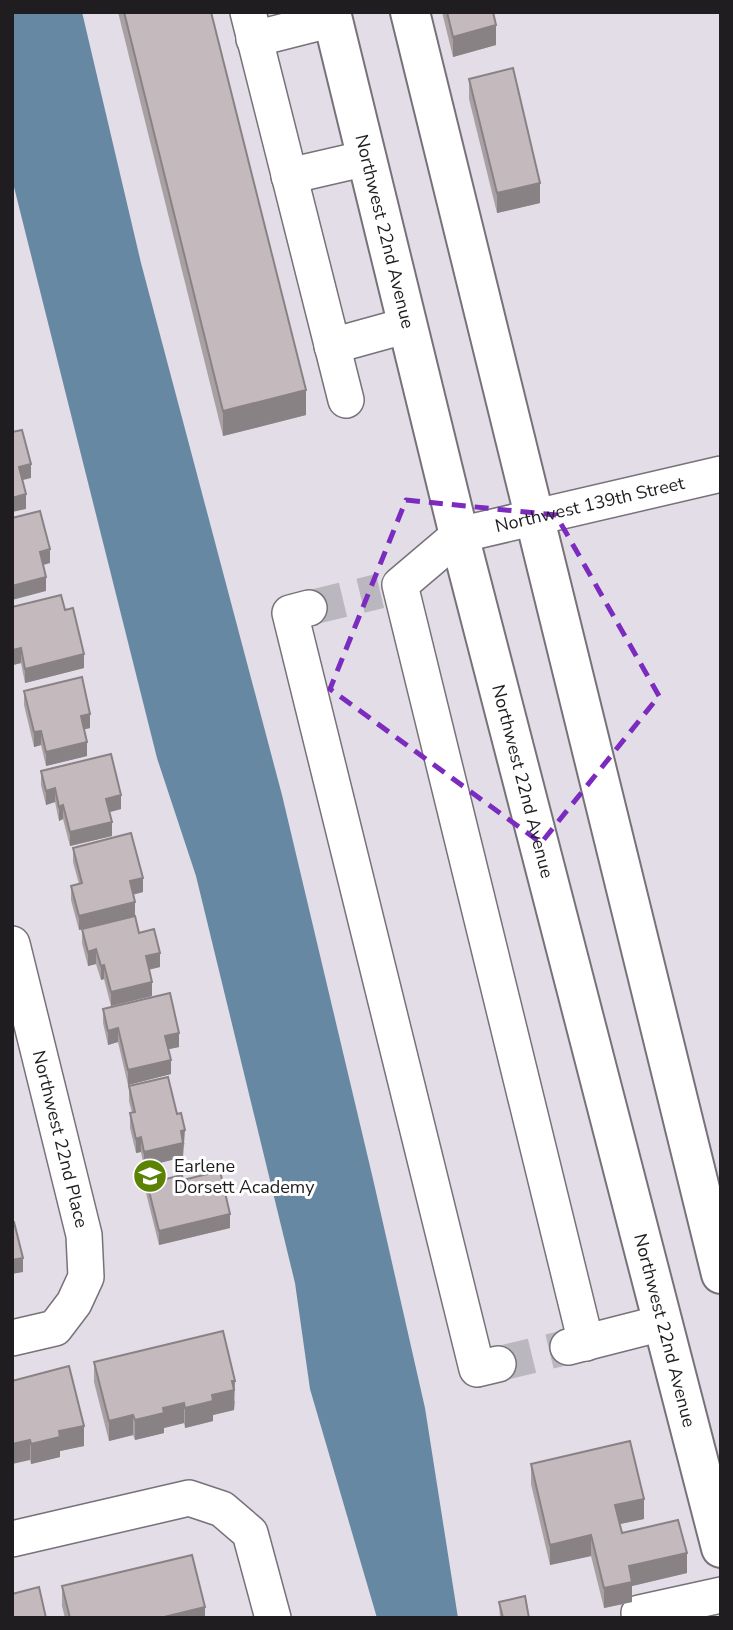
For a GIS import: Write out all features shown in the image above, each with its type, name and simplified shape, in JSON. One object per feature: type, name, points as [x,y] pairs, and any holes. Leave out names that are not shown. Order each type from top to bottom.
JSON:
[{"type":"main road","points":[[410,12],[721,1274]]},
{"type":"main road","name":"Northwest 22nd Avenue","points":[[332,16],[459,535],[721,1548]]},
{"type":"street","points":[[332,16],[251,26],[346,400]]},
{"type":"street","points":[[289,176],[367,158]]},
{"type":"street","points":[[332,346],[408,326]]},
{"type":"street","name":"Northwest 139th Street","points":[[459,535],[721,474]]},
{"type":"street","points":[[459,535],[390,588],[577,1345],[662,1323]]},
{"type":"street","points":[[309,608],[290,613],[477,1369],[498,1364]]},
{"type":"street","name":"Northwest 22nd Place","points":[[12,944],[84,1235],[86,1277],[74,1303],[55,1328],[12,1338]]},
{"type":"street","points":[[12,1539],[189,1498],[222,1508],[250,1533],[273,1618]]},
{"type":"street","points":[[640,1618],[639,1613],[721,1595]]},
{"type":"highlighted area","points":[[406,500],[556,515],[659,696],[541,843],[330,689]]},
{"type":"water","points":[[12,12],[82,12],[141,263],[282,795],[373,1179],[425,1408],[458,1618],[377,1618],[310,1389],[295,1283],[196,876],[157,758],[12,179]]},
{"type":"building","points":[[124,12],[211,12],[306,390],[223,411]]},
{"type":"building","points":[[447,12],[493,12],[496,25],[453,37]]},
{"type":"building","points":[[513,68],[540,183],[497,193],[469,79]]},
{"type":"building","points":[[22,430],[31,464],[19,467],[26,494],[12,498],[12,432]]},
{"type":"building","points":[[40,511],[50,549],[40,552],[46,577],[12,586],[12,518]]},
{"type":"building","points":[[61,595],[65,610],[73,608],[84,654],[25,669],[21,648],[13,650],[12,646],[12,607]]},
{"type":"building","points":[[82,677],[90,714],[81,716],[87,742],[46,752],[41,731],[34,732],[24,691]]},
{"type":"building","points":[[111,754],[121,795],[106,799],[112,822],[70,832],[63,805],[59,807],[55,788],[46,791],[41,771]]},
{"type":"building","points":[[131,833],[143,878],[130,881],[135,902],[79,916],[71,886],[82,883],[73,848]]},
{"type":"building","points":[[135,916],[139,933],[154,929],[160,953],[146,956],[152,982],[111,992],[104,965],[101,966],[96,949],[88,952],[82,929]]},
{"type":"building","points":[[170,993],[179,1033],[165,1036],[171,1060],[128,1070],[118,1028],[108,1031],[103,1009]]},
{"type":"building","points":[[168,1077],[177,1114],[181,1113],[185,1130],[181,1131],[183,1143],[144,1152],[141,1137],[136,1139],[130,1113],[135,1112],[129,1086]]},
{"type":"building","points":[[164,1170],[166,1179],[182,1175],[183,1180],[220,1171],[230,1214],[159,1231],[145,1175]]},
{"type":"building","points":[[12,1222],[23,1258],[12,1260]]},
{"type":"building","points":[[223,1331],[235,1381],[232,1381],[234,1390],[212,1395],[213,1401],[185,1408],[184,1403],[163,1408],[164,1413],[135,1420],[133,1415],[109,1421],[94,1362]]},
{"type":"building","points":[[69,1366],[84,1426],[59,1431],[60,1437],[31,1444],[30,1440],[12,1444],[12,1381]]},
{"type":"building","points":[[630,1441],[644,1499],[615,1505],[622,1533],[678,1520],[687,1553],[629,1566],[632,1582],[604,1588],[591,1535],[550,1545],[531,1464]]},
{"type":"building","points":[[192,1555],[205,1607],[160,1618],[70,1618],[62,1586]]},
{"type":"building","points":[[39,1587],[46,1618],[12,1618],[12,1594]]},
{"type":"building","points":[[525,1596],[529,1618],[503,1618],[499,1602]]},
{"type":"tunnel","points":[[309,608],[380,591]]},
{"type":"tunnel","points":[[498,1364],[568,1347]]},
{"type":"place","name":"Earlene Dorsett Academy","points":[[150,1176]]}]
